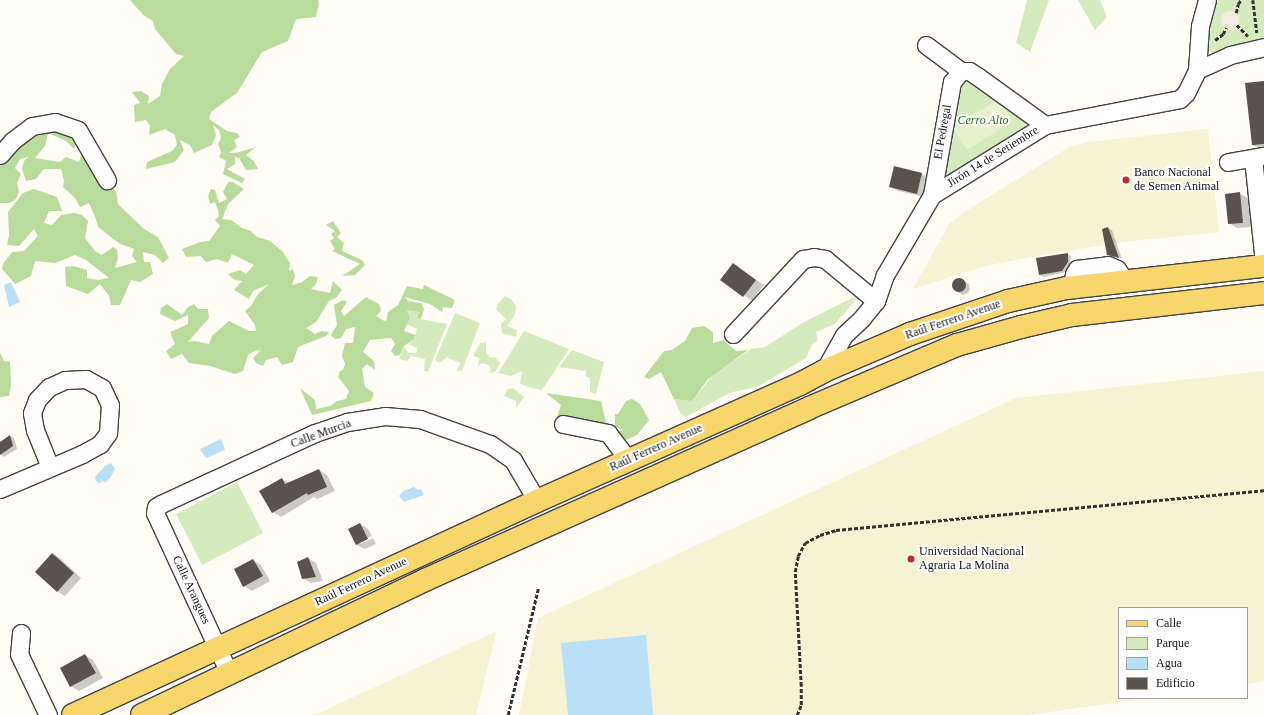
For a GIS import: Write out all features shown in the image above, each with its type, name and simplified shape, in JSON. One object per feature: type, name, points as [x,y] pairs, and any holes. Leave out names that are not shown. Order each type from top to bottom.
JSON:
[{"type":"main road","name":"Raúl Ferrero Avenue","points":[[73,715],[537,501],[800,384],[824,371],[910,334],[956,317],[1008,301],[1072,288],[1264,266]]},
{"type":"main road","name":"Raúl Ferrero Avenue","points":[[142,715],[425,580],[809,408],[957,345],[1021,327],[1072,316],[1264,292]]},
{"type":"street","points":[[1207,0],[1200,26],[1196,70],[1230,55],[1262,47]]},
{"type":"street","points":[[926,45],[961,71],[977,76],[1045,125]]},
{"type":"street","name":"Jirón 14 de Setiembre","points":[[824,371],[844,335],[862,318],[876,301],[885,275],[932,196],[1045,125],[1180,99],[1186,93],[1196,70]]},
{"type":"street","name":"El Pedregal","points":[[932,196],[952,82],[961,71]]},
{"type":"street","points":[[0,155],[12,141],[32,126],[55,122],[78,130],[107,180]]},
{"type":"street","points":[[1228,162],[1258,157],[1264,262]]},
{"type":"street","points":[[733,334],[802,259],[814,257],[824,259],[876,301]]},
{"type":"street","points":[[0,489],[82,454],[100,444],[108,433],[110,405],[102,388],[86,379],[65,380],[49,386],[37,400],[32,413],[35,430],[50,467]]},
{"type":"street","name":"Calle Murcia","points":[[156,507],[315,433],[347,422],[385,416],[420,419],[490,444],[513,460],[537,501]]},
{"type":"street","points":[[563,424],[608,433],[628,460]]},
{"type":"street","name":"Calle Arangues","points":[[156,507],[155,513],[229,673]]},
{"type":"street","points":[[21,633],[19,654],[48,715]]},
{"type":"path","points":[[1236,13],[1238,4],[1241,0]]},
{"type":"path","points":[[1253,0],[1262,47]]},
{"type":"path","points":[[1210,45],[1223,34],[1226,28]]},
{"type":"path","points":[[797,715],[800,705],[801,686],[796,572],[798,556],[805,543],[820,535],[836,530],[1264,490]]},
{"type":"path","points":[[508,715],[538,589]]},
{"type":"shaded area","points":[[1230,11],[1236,14],[1239,20],[1236,26],[1230,29],[1224,26],[1221,20],[1224,14]]},
{"type":"shaded area","name":"Banco Nacional de Semen Animal","points":[[1208,129],[1219,232],[1123,242],[1030,257],[985,266],[913,289],[949,224],[966,211],[1069,147],[1088,142]]},
{"type":"shaded area","name":"Universidad Nacional Agraria La Molina","points":[[1264,371],[1264,681],[1248,684],[1248,607],[1118,607],[1118,699],[1141,699],[1029,715],[519,715],[538,618],[1016,398]]},
{"type":"shaded area","points":[[497,631],[476,715],[314,715]]},
{"type":"green space","points":[[130,0],[318,0],[319,4],[316,17],[296,19],[288,41],[262,52],[237,93],[211,112],[209,119],[227,131],[237,133],[240,137],[234,140],[237,147],[229,153],[236,153],[256,147],[246,155],[254,161],[258,169],[246,170],[239,158],[235,157],[235,164],[227,169],[245,179],[242,183],[223,174],[226,161],[219,157],[221,152],[218,144],[221,138],[219,130],[213,125],[216,135],[212,145],[194,153],[190,145],[180,140],[184,150],[175,162],[146,169],[147,162],[172,151],[177,145],[175,135],[165,129],[149,135],[150,126],[146,120],[135,122],[134,105],[140,103],[132,92],[141,91],[149,96],[148,104],[160,96],[162,84],[170,69],[184,56],[176,54],[155,29],[153,21],[143,15]]},
{"type":"green space","points":[[1027,0],[1049,0],[1030,52],[1016,43]]},
{"type":"green space","points":[[1078,0],[1100,0],[1107,17],[1095,30]]},
{"type":"green space","points":[[1212,0],[1264,0],[1264,40],[1212,53],[1206,50],[1205,44]]},
{"type":"green space","name":"Cerro Alto","points":[[969,80],[1025,118],[1026,127],[1024,130],[945,177],[943,175],[958,94],[963,85]]},
{"type":"green space","points":[[999,99],[1013,121],[967,150],[953,128]]},
{"type":"green space","points":[[53,127],[77,139],[74,149],[66,141],[48,133],[45,146],[35,158],[60,162],[66,157],[79,162],[84,146],[103,181],[116,191],[118,204],[144,229],[158,237],[169,258],[163,263],[155,255],[143,252],[144,262],[150,262],[153,274],[140,282],[131,280],[120,305],[111,305],[109,296],[100,284],[88,294],[66,286],[65,267],[73,266],[87,270],[87,278],[98,280],[109,278],[86,260],[75,255],[55,263],[35,261],[31,276],[15,284],[2,269],[3,264],[12,252],[24,251],[38,236],[34,229],[19,246],[7,245],[9,235],[8,212],[23,193],[34,189],[57,197],[62,211],[49,211],[44,223],[52,225],[61,215],[74,213],[82,215],[88,221],[85,238],[95,251],[102,255],[113,247],[117,249],[118,258],[115,268],[137,262],[132,256],[134,249],[120,244],[98,227],[89,203],[80,207],[75,198],[63,187],[64,181],[61,169],[44,169],[36,179],[26,181],[22,169],[24,161],[28,157],[20,159],[15,168],[21,174],[17,183],[19,192],[16,199],[10,203],[0,203],[0,161],[34,130]]},
{"type":"green space","points":[[228,182],[233,182],[244,189],[228,204],[222,219],[231,220],[242,228],[251,231],[257,237],[270,241],[283,252],[290,263],[289,271],[293,269],[295,276],[292,285],[302,282],[310,276],[318,277],[316,284],[311,289],[330,293],[333,281],[342,290],[336,298],[329,301],[316,322],[306,328],[315,334],[321,331],[329,332],[326,336],[298,347],[293,362],[282,365],[277,357],[266,360],[263,366],[256,363],[253,358],[260,351],[256,350],[248,355],[243,371],[235,374],[210,366],[189,363],[182,354],[171,359],[166,351],[175,344],[170,332],[188,324],[188,315],[175,321],[160,314],[161,308],[167,304],[182,315],[188,307],[194,304],[198,309],[208,309],[209,318],[188,342],[195,341],[209,344],[212,336],[229,321],[249,331],[256,331],[255,325],[245,311],[251,306],[258,294],[269,284],[253,291],[249,299],[234,290],[242,281],[235,280],[228,274],[240,270],[246,274],[254,265],[232,254],[228,263],[217,259],[206,262],[201,256],[186,257],[182,249],[200,242],[209,241],[220,226],[215,220],[219,216],[215,202],[210,204],[208,196],[211,189],[215,190],[219,203],[227,199],[223,192]]},
{"type":"green space","points":[[333,221],[341,233],[337,237],[344,243],[342,251],[362,260],[365,265],[355,275],[342,276],[360,264],[332,251],[335,249],[330,241],[334,238],[331,234],[335,231],[326,225]]},
{"type":"green space","points":[[424,285],[455,300],[452,308],[443,307],[442,312],[430,304],[405,297],[408,301],[421,303],[424,309],[421,319],[417,318],[419,312],[407,310],[410,318],[404,331],[415,335],[414,339],[404,346],[400,355],[395,356],[391,351],[395,344],[391,338],[370,340],[363,352],[374,361],[375,370],[367,364],[362,369],[365,387],[374,393],[371,401],[312,415],[300,388],[315,400],[316,409],[330,406],[337,401],[346,399],[349,391],[338,377],[345,364],[342,356],[345,343],[353,343],[355,327],[346,329],[341,338],[335,339],[331,335],[337,325],[334,305],[343,300],[347,302],[341,311],[344,316],[366,297],[379,304],[381,311],[376,316],[386,322],[388,312],[398,305],[407,286],[423,289]]},
{"type":"green space","points":[[860,294],[835,324],[816,332],[818,340],[812,345],[806,358],[759,386],[729,393],[686,417],[681,414],[674,399],[692,401],[713,375],[751,349],[765,347],[804,322]]},
{"type":"green space","points":[[505,296],[511,299],[516,306],[515,314],[507,326],[517,330],[516,337],[502,333],[501,324],[506,319],[496,309],[498,303]]},
{"type":"green space","points":[[407,310],[419,312],[417,318],[447,324],[428,372],[424,371],[425,359],[411,356],[407,361],[399,359],[404,346],[408,353],[416,353],[417,348],[408,344],[414,339],[417,329],[406,324],[410,318]]},
{"type":"green space","points":[[455,313],[480,323],[462,371],[457,371],[460,363],[447,357],[439,363],[435,360]]},
{"type":"green space","points":[[704,326],[713,332],[713,343],[723,340],[736,351],[748,350],[708,379],[692,401],[674,399],[661,372],[649,379],[644,377],[664,351],[672,350],[685,341],[692,328]]},
{"type":"green space","points":[[524,331],[569,349],[542,390],[520,384],[522,371],[511,376],[498,373]]},
{"type":"green space","points":[[486,342],[486,352],[490,358],[495,357],[500,363],[495,372],[489,373],[491,369],[489,365],[482,363],[477,366],[480,358],[473,356],[480,343]]},
{"type":"green space","points":[[572,350],[604,362],[596,394],[590,392],[590,378],[586,376],[586,371],[559,367]]},
{"type":"green space","points":[[0,353],[4,361],[10,362],[11,386],[9,396],[0,397]]},
{"type":"green space","points":[[513,388],[524,397],[516,408],[516,401],[504,396],[508,389]]},
{"type":"green space","points":[[546,393],[601,401],[607,427],[557,417],[561,405]]},
{"type":"green space","points":[[632,399],[640,404],[649,420],[637,435],[620,443],[615,432],[624,430],[615,427],[615,414],[618,414],[626,401]]},
{"type":"green space","points":[[237,482],[263,533],[202,565],[176,514]]},
{"type":"water","points":[[11,282],[20,302],[9,307],[4,285]]},
{"type":"water","points":[[221,439],[225,450],[206,458],[200,449]]},
{"type":"water","points":[[111,463],[115,469],[110,478],[105,483],[103,481],[99,483],[96,481],[95,477],[105,466]]},
{"type":"water","points":[[414,487],[418,490],[421,489],[424,495],[404,502],[399,496],[403,491]]},
{"type":"water","points":[[646,635],[653,715],[568,715],[561,643]]},
{"type":"building","points":[[1264,81],[1264,144],[1252,145],[1245,83]]},
{"type":"building","points":[[894,166],[922,173],[917,194],[889,187]]},
{"type":"building","points":[[1240,192],[1243,223],[1228,224],[1225,194]]},
{"type":"building","points":[[1108,227],[1119,258],[1107,255],[1102,229]]},
{"type":"building","points":[[1068,253],[1068,262],[1062,271],[1039,275],[1036,258]]},
{"type":"building","points":[[733,263],[756,280],[743,297],[720,280]]},
{"type":"building","points":[[956,278],[962,278],[966,282],[966,288],[962,292],[956,292],[952,288],[952,282]]},
{"type":"building","points":[[10,435],[13,446],[0,455],[0,442]]},
{"type":"building","points":[[319,469],[327,487],[308,495],[307,493],[272,513],[259,491],[282,478],[285,484]]},
{"type":"building","points":[[360,523],[368,539],[356,545],[348,529]]},
{"type":"building","points":[[52,553],[74,573],[57,592],[35,572]]},
{"type":"building","points":[[308,557],[316,577],[302,579],[297,562]]},
{"type":"building","points":[[253,559],[263,576],[243,587],[234,569]]},
{"type":"building","points":[[85,654],[96,673],[70,687],[60,668]]},
{"type":"place","name":"Banco Nacional de Semen Animal","points":[[1126,180]]},
{"type":"place","name":"Universidad Nacional Agraria La Molina","points":[[911,559]]}]
